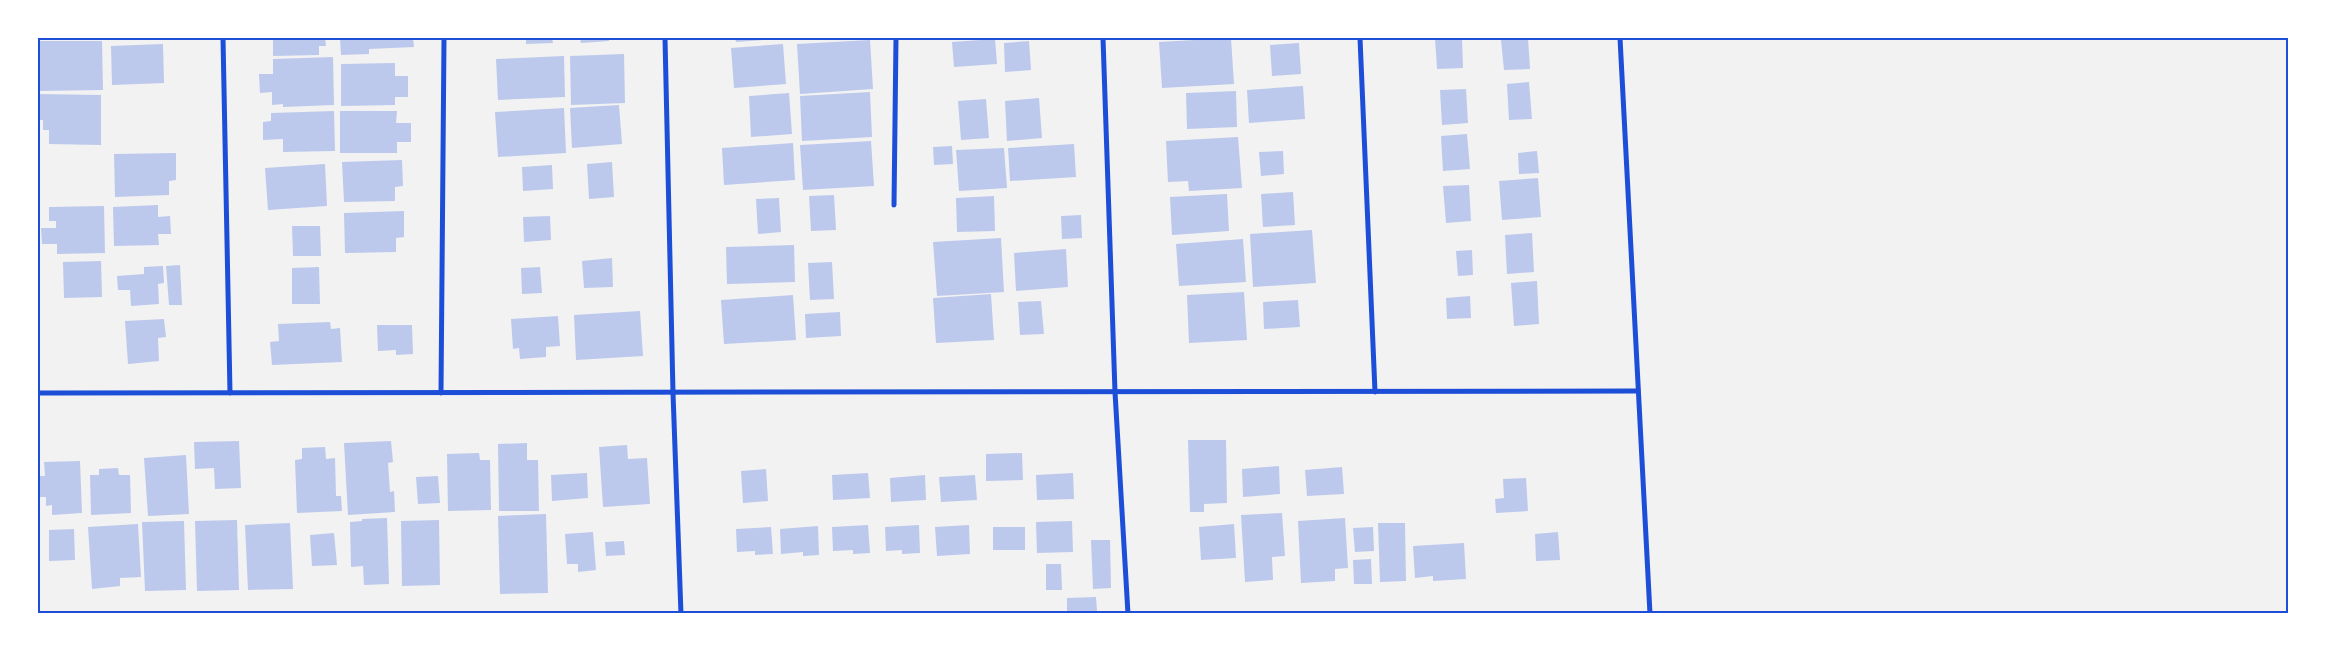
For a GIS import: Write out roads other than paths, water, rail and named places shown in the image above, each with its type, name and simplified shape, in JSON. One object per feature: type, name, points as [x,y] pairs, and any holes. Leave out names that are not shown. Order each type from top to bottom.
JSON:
[{"type":"street","points":[[223,38],[230,393]]},
{"type":"street","points":[[441,393],[444,38]]},
{"type":"street","points":[[665,38],[673,393],[681,614]]},
{"type":"street","points":[[894,205],[896,38]]},
{"type":"street","points":[[1103,38],[1115,392],[1128,614]]},
{"type":"street","points":[[1360,38],[1375,392]]},
{"type":"street","points":[[1620,38],[1650,614]]},
{"type":"street","points":[[38,393],[1638,391]]}]
